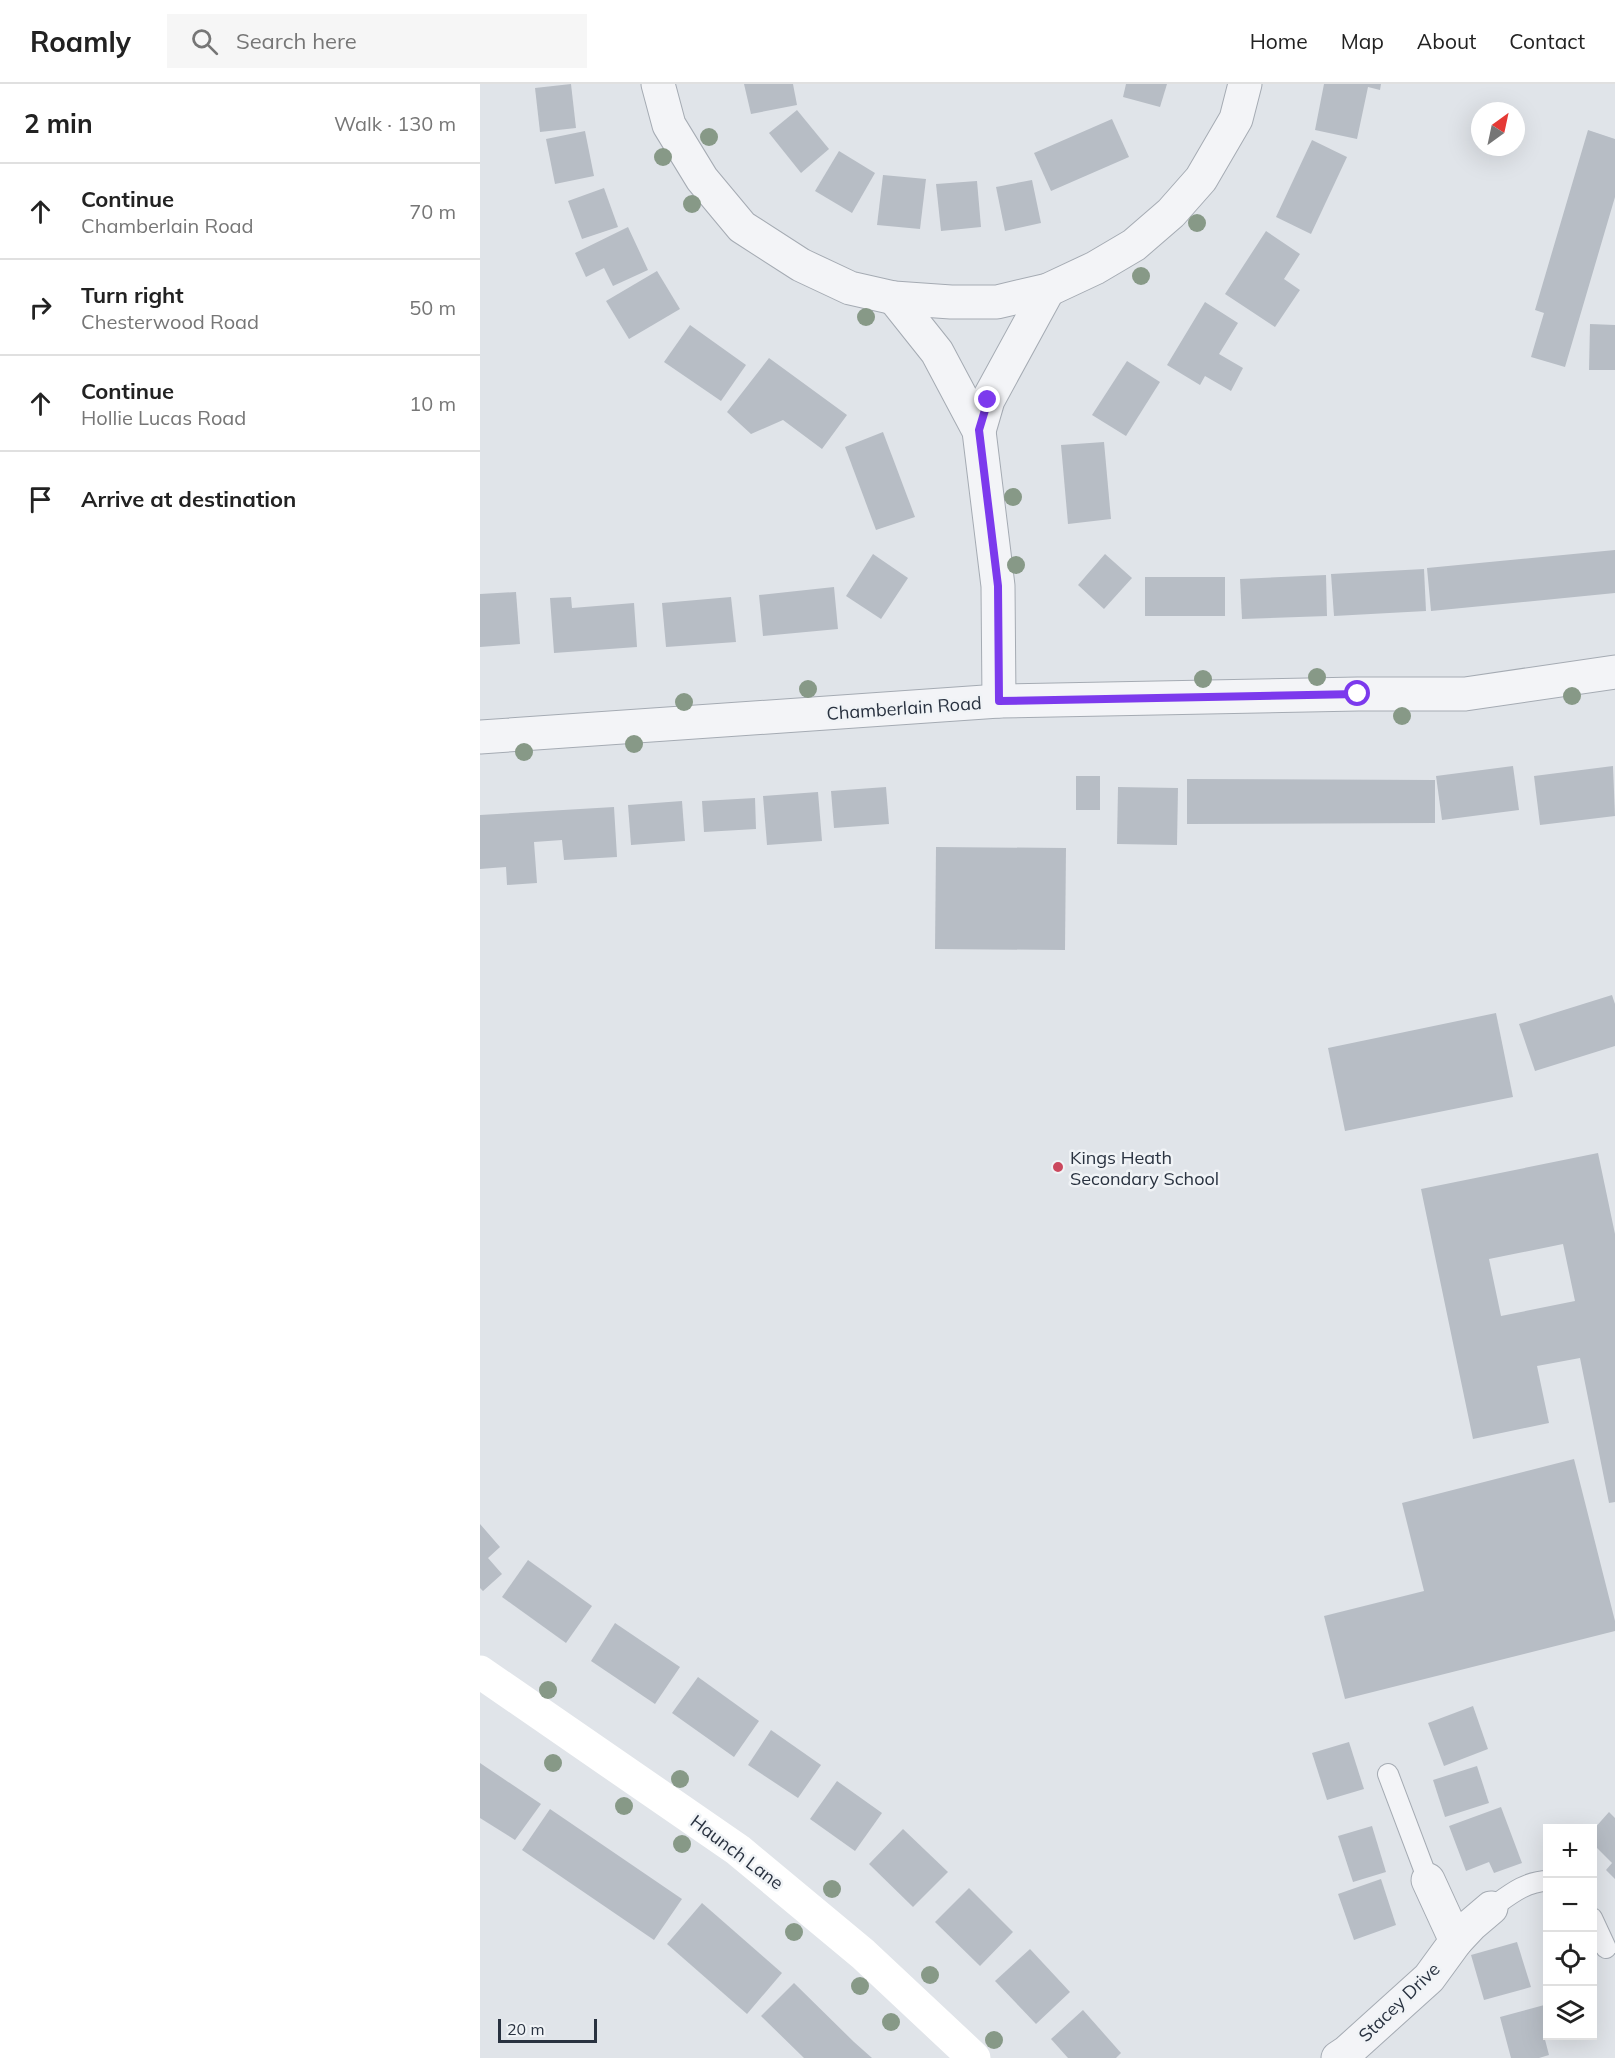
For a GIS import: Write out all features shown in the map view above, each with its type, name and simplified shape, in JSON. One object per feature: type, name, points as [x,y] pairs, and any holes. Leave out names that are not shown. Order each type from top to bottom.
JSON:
[{"type":"street","points":[[658,84],[669,125],[702,179],[742,227],[801,265],[850,288],[894,297],[951,302],[997,302],[1048,290],[1095,268],[1134,245],[1171,213],[1201,179],[1236,119],[1245,84]]},
{"type":"street","points":[[979,430],[988,400],[1048,290]]},
{"type":"street","points":[[894,297],[937,352],[979,430],[998,586],[999,701]]},
{"type":"street","name":"Chamberlain Road","points":[[480,737],[999,701],[1465,694],[1615,672]]},
{"type":"street","name":"Haunch Lane","points":[[480,1671],[738,1850],[863,1954],[974,2058]]},
{"type":"street","points":[[1428,1880],[1456,1941]]},
{"type":"street","name":"Stacey Drive","points":[[1338,2058],[1429,1978],[1456,1941],[1491,1908]]},
{"type":"lane","points":[[1388,1774],[1428,1880]]},
{"type":"lane","points":[[1491,1908],[1520,1887],[1543,1881]]},
{"type":"lane","points":[[1597,1927],[1606,1948]]},
{"type":"building","points":[[571,84],[576,128],[540,132],[535,88]]},
{"type":"building","points":[[744,84],[793,84],[797,105],[751,114]]},
{"type":"building","points":[[1126,84],[1167,84],[1160,107],[1123,97]]},
{"type":"building","points":[[1324,84],[1381,84],[1380,90],[1368,87],[1357,139],[1315,130]]},
{"type":"building","points":[[797,110],[829,149],[801,173],[769,133]]},
{"type":"building","points":[[1112,119],[1129,157],[1051,191],[1034,153]]},
{"type":"building","points":[[1588,130],[1615,139],[1615,197],[1565,367],[1531,357],[1544,313],[1535,310]]},
{"type":"building","points":[[585,131],[594,176],[555,184],[546,139]]},
{"type":"building","points":[[1312,140],[1347,157],[1311,234],[1276,217]]},
{"type":"building","points":[[839,151],[875,173],[852,213],[815,191]]},
{"type":"building","points":[[883,175],[926,179],[920,229],[877,225]]},
{"type":"building","points":[[1032,180],[1041,223],[1005,231],[996,187]]},
{"type":"building","points":[[977,181],[981,227],[941,231],[936,184]]},
{"type":"building","points":[[604,188],[618,227],[582,239],[568,201]]},
{"type":"building","points":[[628,227],[648,270],[613,286],[604,268],[586,277],[575,253]]},
{"type":"building","points":[[1266,231],[1300,254],[1284,279],[1300,290],[1275,327],[1225,294]]},
{"type":"building","points":[[657,271],[680,309],[629,339],[606,301]]},
{"type":"building","points":[[1205,302],[1238,323],[1219,354],[1243,368],[1231,391],[1205,376],[1200,385],[1167,365]]},
{"type":"building","points":[[1590,324],[1615,325],[1615,370],[1589,370]]},
{"type":"building","points":[[690,325],[746,365],[721,401],[664,362]]},
{"type":"building","points":[[769,358],[847,415],[822,449],[783,420],[751,434],[727,412]]},
{"type":"building","points":[[1127,361],[1160,382],[1126,436],[1092,415]]},
{"type":"building","points":[[883,432],[915,517],[876,530],[845,447]]},
{"type":"building","points":[[1104,442],[1111,519],[1068,524],[1061,445]]},
{"type":"building","points":[[1615,550],[1615,593],[1431,611],[1427,568]]},
{"type":"building","points":[[873,554],[908,578],[881,619],[846,596]]},
{"type":"building","points":[[1105,554],[1132,578],[1104,609],[1078,585]]},
{"type":"building","points":[[1424,569],[1426,611],[1334,616],[1331,574]]},
{"type":"building","points":[[1326,575],[1327,616],[1242,619],[1240,579]]},
{"type":"building","points":[[1145,577],[1225,577],[1225,616],[1145,616]]},
{"type":"building","points":[[834,587],[838,629],[763,636],[759,595]]},
{"type":"building","points":[[516,592],[520,644],[480,647],[480,594]]},
{"type":"building","points":[[571,597],[572,608],[634,603],[637,647],[554,653],[550,598]]},
{"type":"building","points":[[731,597],[736,642],[666,647],[662,603]]},
{"type":"building","points":[[1513,766],[1519,810],[1442,820],[1436,776]]},
{"type":"building","points":[[1613,766],[1615,816],[1540,825],[1534,776]]},
{"type":"building","points":[[1076,776],[1100,776],[1100,810],[1076,810]]},
{"type":"building","points":[[1187,779],[1435,780],[1435,823],[1187,824]]},
{"type":"building","points":[[886,787],[889,824],[834,828],[831,791]]},
{"type":"building","points":[[1118,787],[1178,788],[1177,845],[1117,844]]},
{"type":"building","points":[[818,792],[822,841],[767,845],[763,796]]},
{"type":"building","points":[[755,798],[756,829],[704,832],[702,801]]},
{"type":"building","points":[[682,801],[685,841],[631,845],[628,805]]},
{"type":"building","points":[[614,807],[617,857],[564,860],[562,840],[534,842],[537,883],[507,885],[506,867],[480,869],[480,815]]},
{"type":"building","points":[[936,847],[1066,848],[1065,950],[935,949]]},
{"type":"building","points":[[1612,995],[1615,1004],[1615,1046],[1535,1071],[1519,1024]]},
{"type":"building","points":[[1496,1013],[1513,1097],[1345,1131],[1328,1048]]},
{"type":"building","points":[[1598,1153],[1615,1234],[1615,1502],[1609,1503],[1580,1358],[1537,1366],[1549,1423],[1473,1439],[1421,1189]],"holes":[[[1563,1244],[1575,1301],[1501,1316],[1489,1259]]]},
{"type":"building","points":[[1574,1459],[1615,1621],[1615,1631],[1345,1699],[1324,1616],[1424,1591],[1402,1503]]},
{"type":"building","points":[[480,1524],[500,1547],[488,1558],[502,1574],[483,1591],[480,1588]]},
{"type":"building","points":[[528,1560],[592,1606],[566,1643],[502,1597]]},
{"type":"building","points":[[615,1623],[680,1667],[655,1704],[591,1661]]},
{"type":"building","points":[[698,1677],[759,1721],[734,1757],[672,1713]]},
{"type":"building","points":[[1473,1706],[1488,1749],[1444,1766],[1428,1723]]},
{"type":"building","points":[[771,1730],[821,1765],[798,1798],[748,1765]]},
{"type":"building","points":[[1349,1742],[1364,1789],[1327,1800],[1312,1753]]},
{"type":"building","points":[[480,1763],[541,1804],[515,1840],[480,1818]]},
{"type":"building","points":[[1477,1766],[1489,1803],[1445,1817],[1433,1780]]},
{"type":"building","points":[[837,1781],[882,1813],[855,1851],[810,1819]]},
{"type":"building","points":[[1501,1807],[1522,1863],[1494,1873],[1489,1862],[1466,1871],[1449,1826]]},
{"type":"building","points":[[550,1809],[682,1899],[654,1940],[522,1850]]},
{"type":"building","points":[[1609,1812],[1615,1818],[1615,1879],[1606,1870],[1612,1863],[1597,1848],[1597,1826]]},
{"type":"building","points":[[1372,1826],[1386,1872],[1353,1882],[1338,1836]]},
{"type":"building","points":[[903,1829],[948,1872],[913,1907],[869,1864]]},
{"type":"building","points":[[1381,1879],[1396,1925],[1354,1940],[1338,1894]]},
{"type":"building","points":[[969,1888],[1013,1932],[980,1966],[935,1922]]},
{"type":"building","points":[[702,1903],[782,1973],[747,2014],[667,1944]]},
{"type":"building","points":[[1517,1942],[1531,1987],[1484,2000],[1471,1955]]},
{"type":"building","points":[[1030,1949],[1070,1992],[1036,2024],[995,1981]]},
{"type":"building","points":[[794,1983],[872,2058],[804,2058],[761,2016]]},
{"type":"building","points":[[1543,2005],[1543,2040],[1545,2040],[1549,2055],[1539,2058],[1511,2058],[1500,2017]]},
{"type":"building","points":[[1083,2010],[1121,2053],[1116,2058],[1068,2058],[1051,2039]]},
{"type":"place","name":"Kings Heath Secondary School","points":[[1058,1167]]},
{"type":"route","points":[[988,400],[979,430],[998,586],[999,701],[1358,694]]}]
